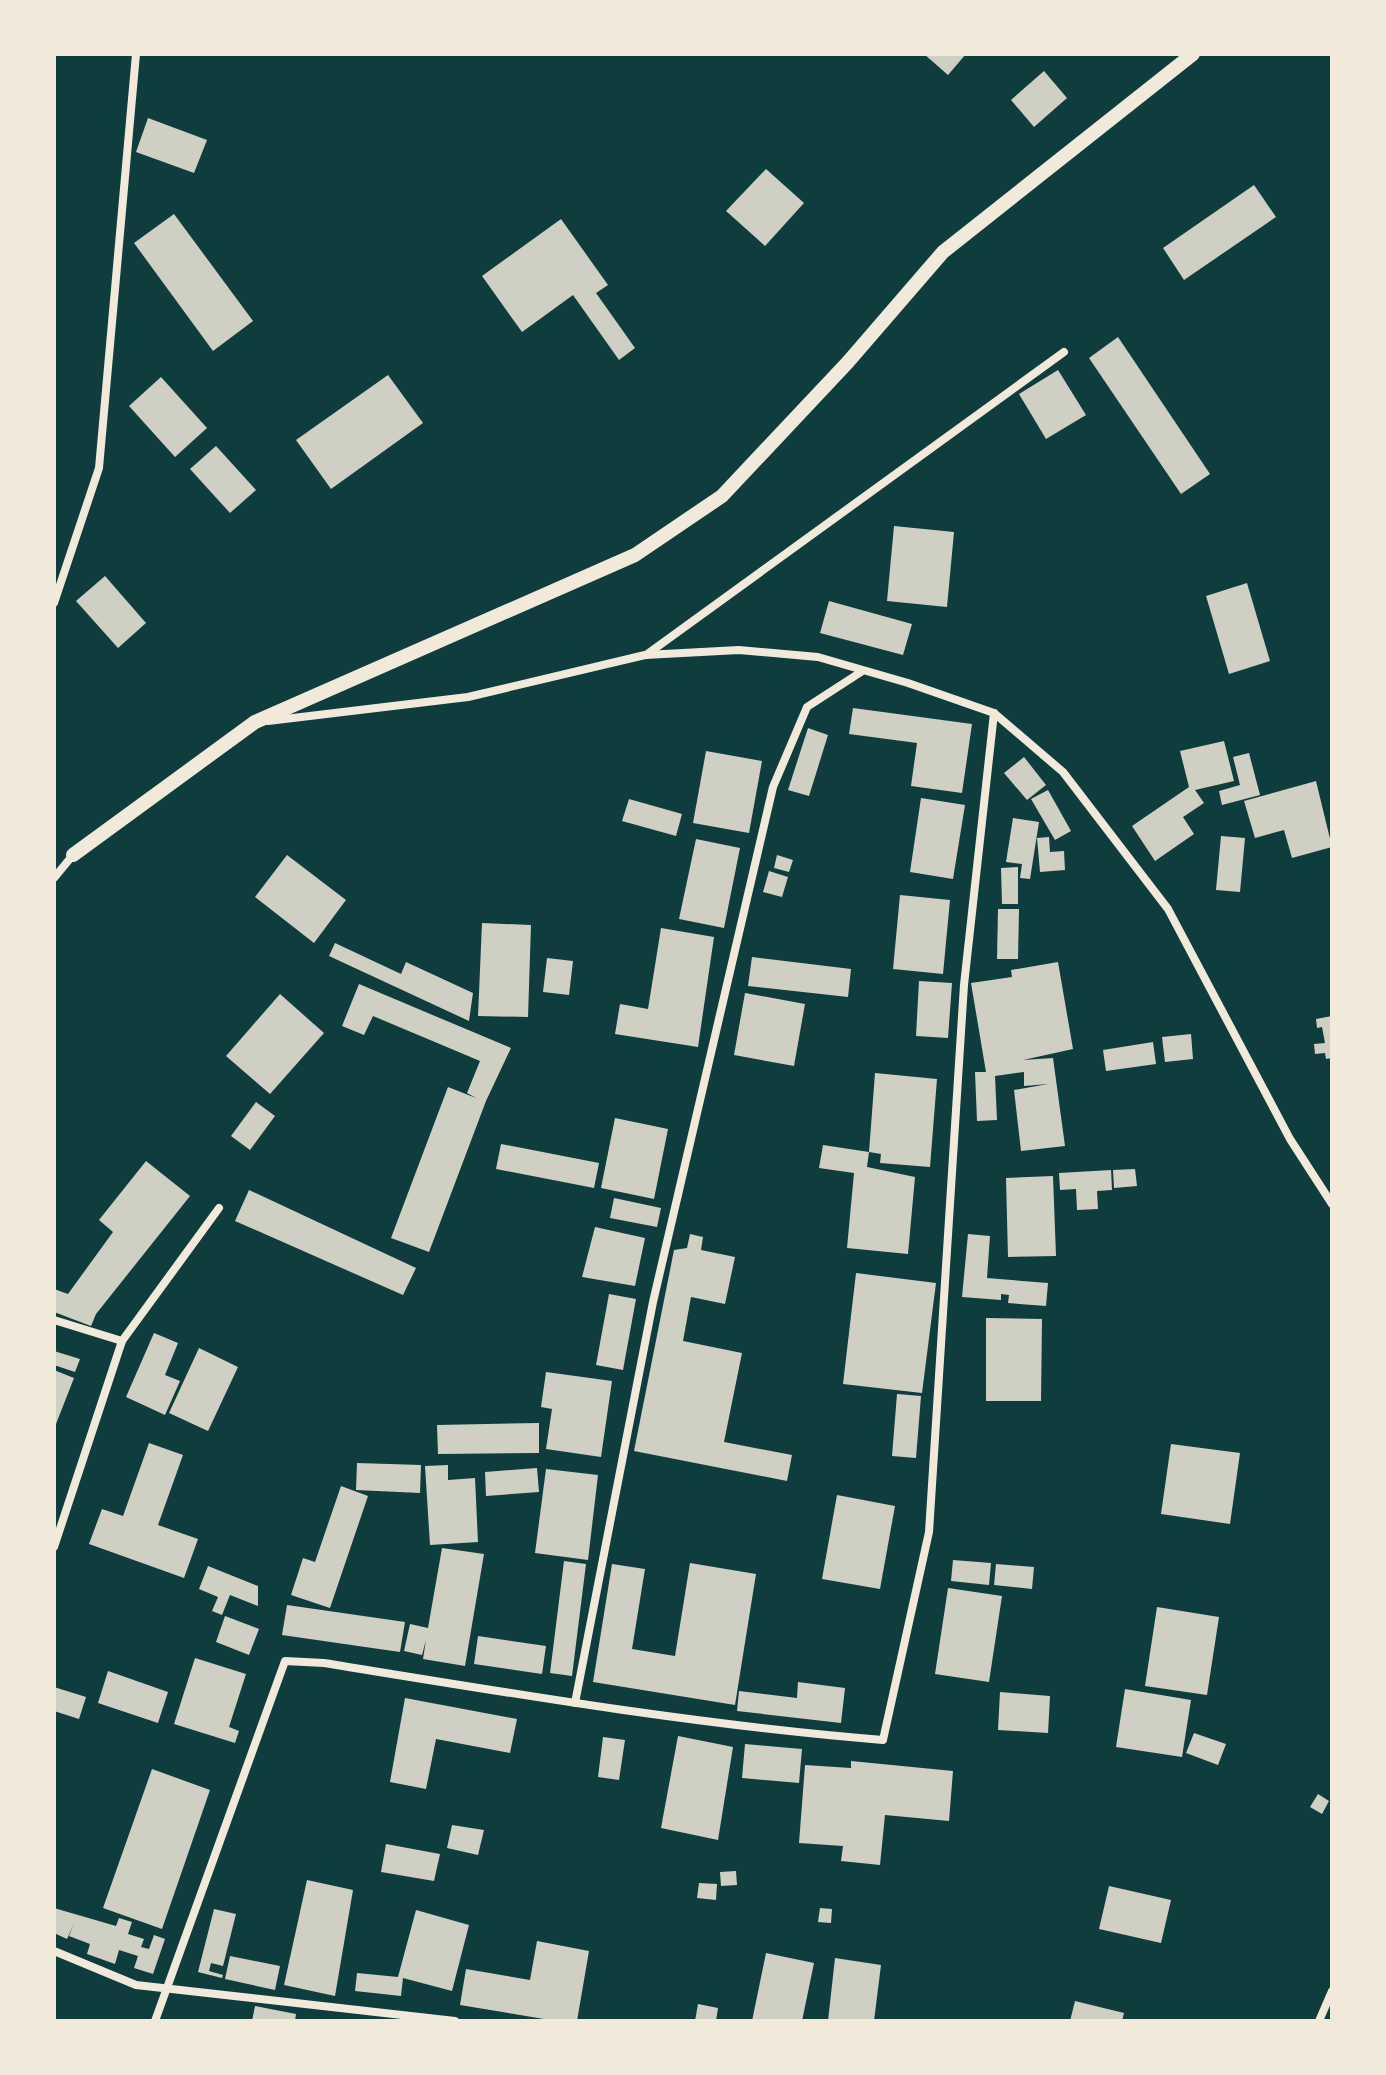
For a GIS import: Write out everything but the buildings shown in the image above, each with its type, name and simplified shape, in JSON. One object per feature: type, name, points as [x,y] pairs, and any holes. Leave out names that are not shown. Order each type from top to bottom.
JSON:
[{"type":"street","points":[[54,603],[99,468],[136,54]]},
{"type":"street","points":[[54,878],[73,855],[255,722],[635,555],[722,496],[848,362],[943,252],[1193,54]]},
{"type":"street","points":[[645,655],[1064,352]]},
{"type":"street","points":[[255,722],[468,697],[645,655],[739,650],[818,657],[861,672],[908,683],[994,713],[1063,772],[1168,909],[1290,1139],[1332,1204]]},
{"type":"street","points":[[575,1703],[653,1302],[773,787],[807,707],[861,672]]},
{"type":"street","points":[[155,2021],[285,1661],[324,1663],[575,1703],[800,1733],[883,1740],[929,1532],[964,985],[994,713]]},
{"type":"street","points":[[54,1547],[122,1341],[219,1208]]},
{"type":"street","points":[[54,1320],[122,1341]]},
{"type":"street","points":[[54,1951],[136,1985],[167,1986],[455,2021]]},
{"type":"street","points":[[1319,2021],[1330,2002],[1332,1991]]}]
